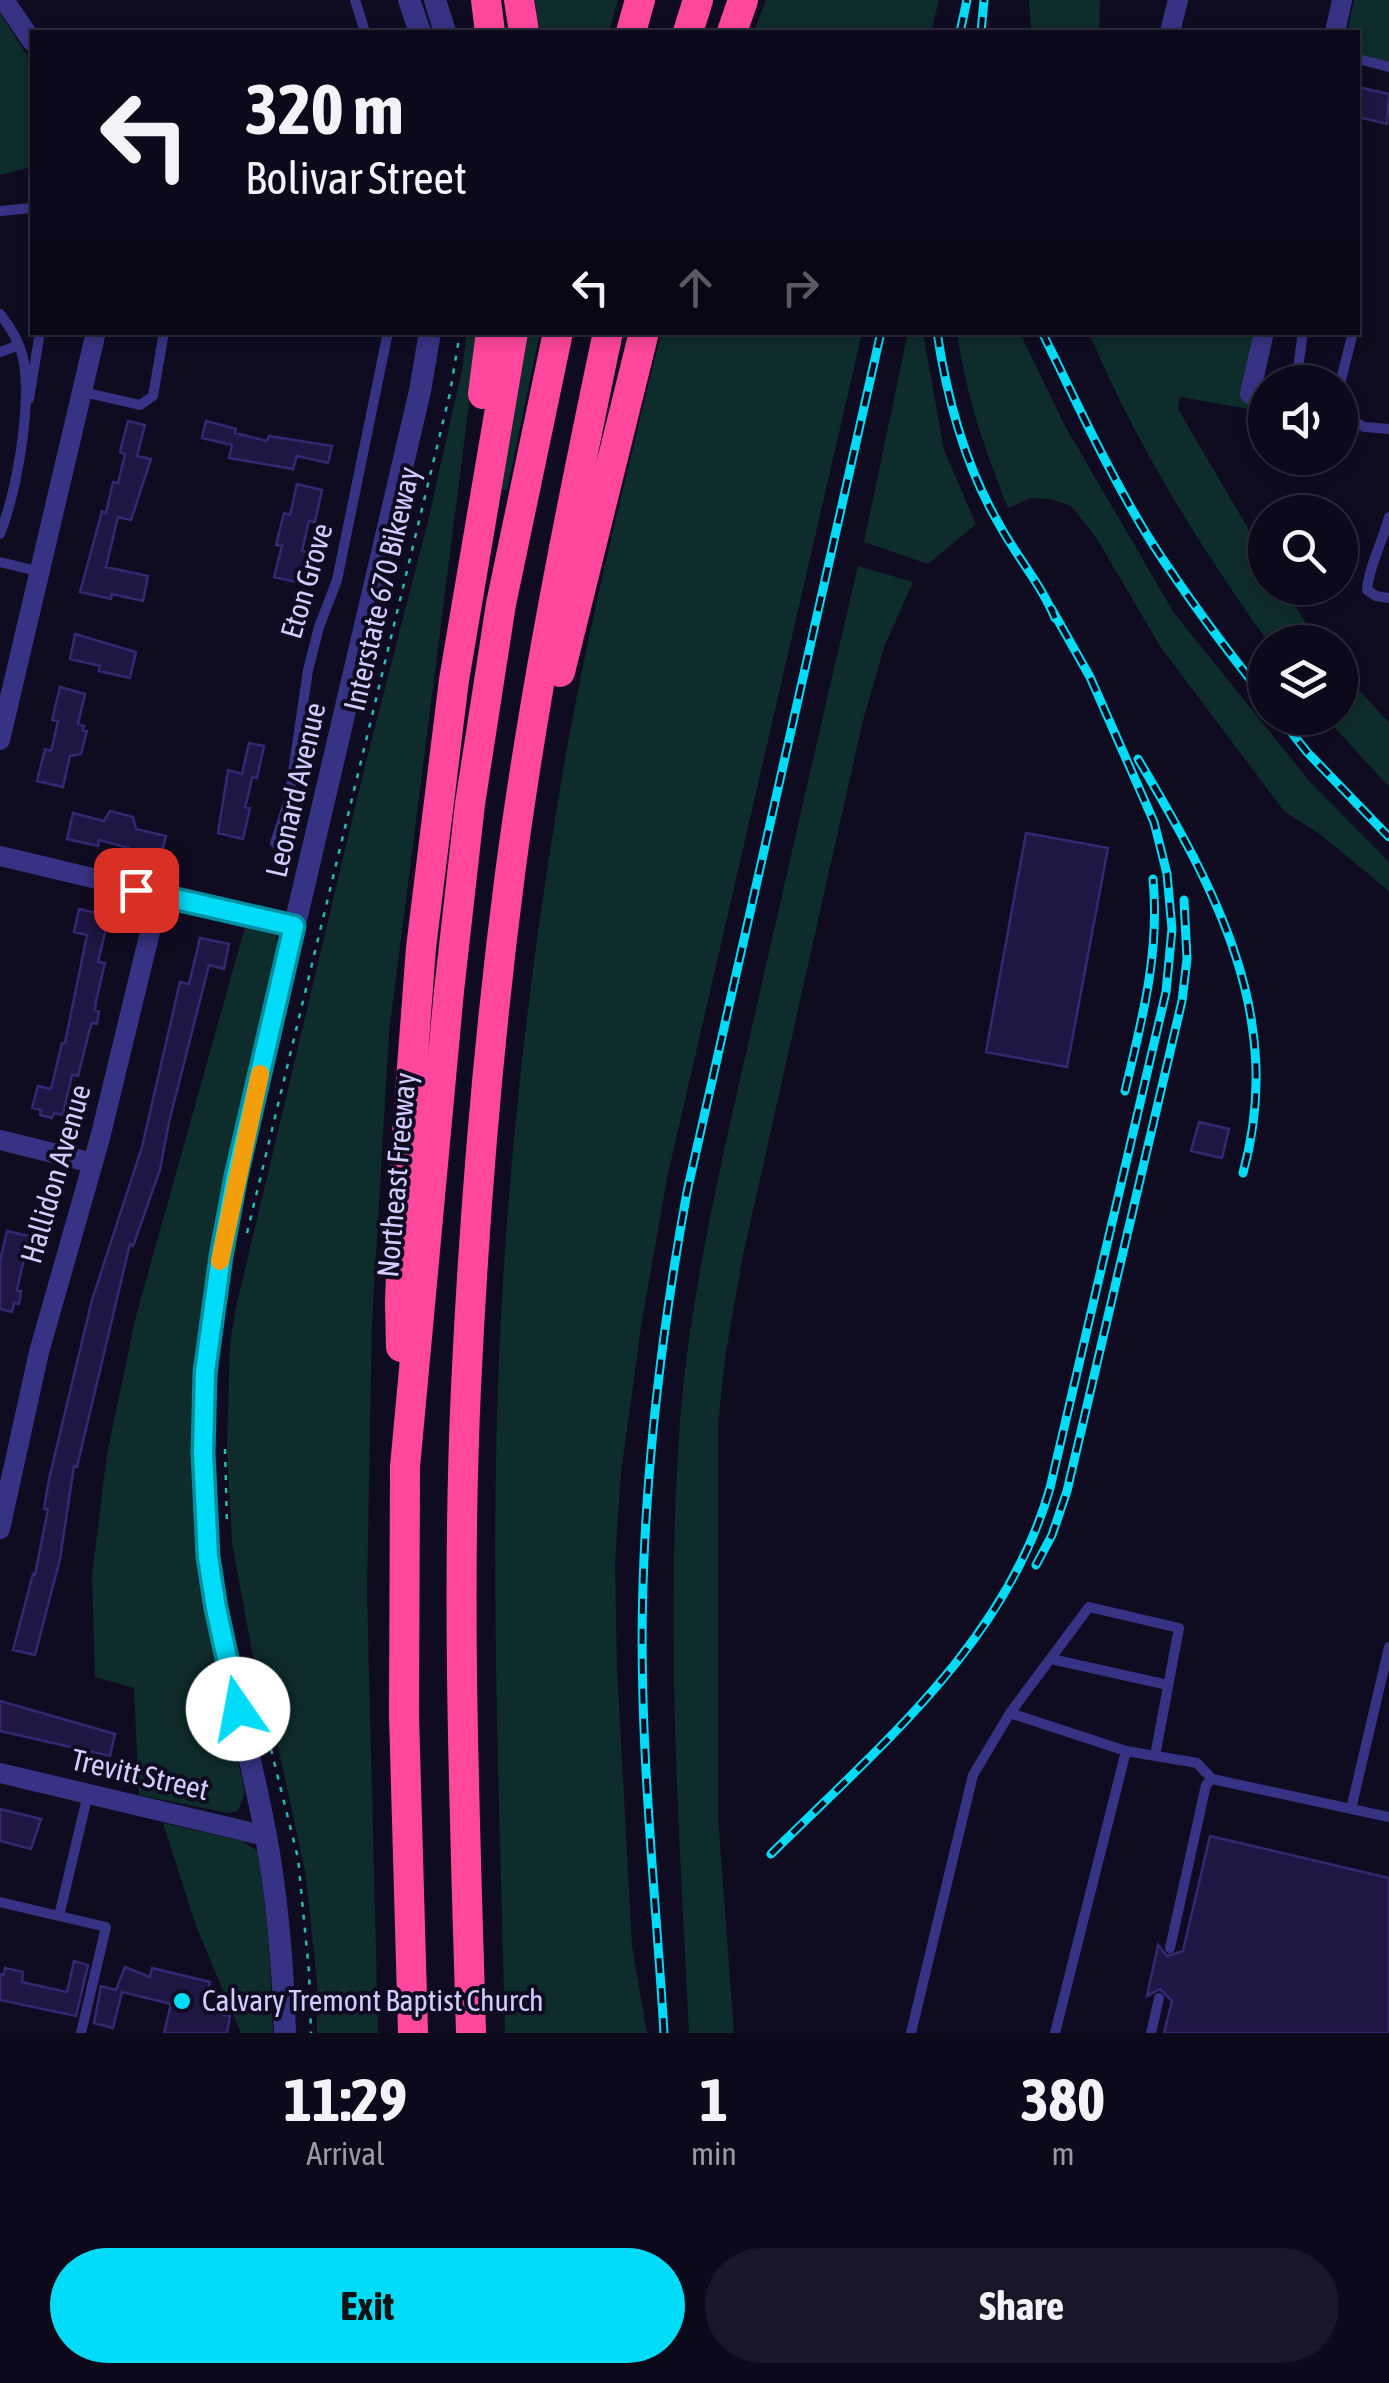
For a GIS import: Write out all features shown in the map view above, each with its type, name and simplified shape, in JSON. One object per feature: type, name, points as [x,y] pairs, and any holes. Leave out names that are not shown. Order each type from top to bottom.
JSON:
[{"type":"highway","points":[[486,0],[490,30]]},
{"type":"highway","points":[[519,0],[524,30]]},
{"type":"highway","points":[[632,30],[640,0]]},
{"type":"highway","points":[[689,30],[698,0]]},
{"type":"highway","points":[[733,30],[743,0]]},
{"type":"highway","points":[[454,680],[460,564],[491,335]]},
{"type":"highway","points":[[405,1467],[400,1302],[406,1148],[421,948],[454,680],[512,335]]},
{"type":"highway","name":"Northeast Freeway","points":[[413,2033],[404,1714],[405,1467],[470,804],[502,604],[557,335]]},
{"type":"highway","points":[[471,2033],[462,1699],[466,1389],[486,1089],[510,874],[538,685],[607,335]]},
{"type":"highway","points":[[510,874],[643,335]]},
{"type":"street","points":[[4,0],[30,38]]},
{"type":"street","points":[[409,0],[419,30]]},
{"type":"street","points":[[435,0],[444,30]]},
{"type":"street","points":[[1170,30],[1178,0]]},
{"type":"street","points":[[1334,30],[1342,0]]},
{"type":"street","points":[[0,740],[95,335]]},
{"type":"street","name":"Leonard Avenue","points":[[285,2033],[282,1960],[266,1836],[216,1608],[205,1509],[207,1344],[221,1256],[420,391],[429,335]]},
{"type":"street","name":"Leonard Avenue","points":[[420,391],[438,335]]},
{"type":"street","points":[[1257,365],[1263,335]]},
{"type":"street","points":[[0,856],[294,926]]},
{"type":"street","name":"Hallidon Avenue","points":[[0,1529],[38,1352],[93,1164],[159,895]]},
{"type":"street","points":[[0,1140],[93,1164]]},
{"type":"street","name":"Trevitt Street","points":[[0,1773],[266,1836]]},
{"type":"lane","points":[[355,0],[364,30]]},
{"type":"lane","points":[[1360,59],[1389,66]]},
{"type":"lane","points":[[0,211],[30,208]]},
{"type":"lane","points":[[0,314],[19,345],[24,365],[20,454]]},
{"type":"lane","points":[[0,534],[14,495],[40,335]]},
{"type":"lane","points":[[83,392],[140,405],[149,401],[163,335]]},
{"type":"lane","name":"Eton Grove","points":[[275,843],[289,800],[308,670],[337,580],[387,335]]},
{"type":"lane","points":[[1298,365],[1303,335]]},
{"type":"lane","points":[[1345,365],[1353,335]]},
{"type":"lane","points":[[0,352],[19,345]]},
{"type":"lane","points":[[1358,424],[1389,429]]},
{"type":"lane","points":[[1389,517],[1368,577],[1368,590],[1389,598]]},
{"type":"lane","points":[[0,562],[41,572]]},
{"type":"lane","points":[[911,2033],[974,1775],[1010,1713],[1089,1608],[1179,1628],[1155,1756]]},
{"type":"lane","points":[[1350,1809],[1384,1688],[1389,1647]]},
{"type":"lane","points":[[1051,1659],[1168,1685]]},
{"type":"lane","points":[[1010,1713],[1126,1751],[1197,1763],[1212,1779],[1389,1817]]},
{"type":"lane","points":[[1055,2033],[1126,1751]]},
{"type":"lane","points":[[1170,1948],[1206,1786],[1212,1779]]},
{"type":"lane","points":[[59,1916],[88,1794]]},
{"type":"lane","points":[[0,1902],[106,1927],[81,2033]]},
{"type":"lane","points":[[1151,2033],[1159,1998]]},
{"type":"path","name":"Interstate 670 Bikeway","points":[[246,1242],[450,393],[460,335]]},
{"type":"path","points":[[224,1438],[228,1532]]},
{"type":"path","points":[[248,1657],[298,1858],[311,2033]]},
{"type":"green space","points":[[535,0],[618,0],[610,30],[538,30]]},
{"type":"green space","points":[[766,0],[939,0],[932,30],[755,30]]},
{"type":"green space","points":[[1029,0],[1100,0],[1099,30],[1031,30]]},
{"type":"green space","points":[[1354,0],[1389,0],[1389,63],[1360,56],[1360,30],[1347,30]]},
{"type":"green space","points":[[0,13],[30,60],[30,168],[0,175]]},
{"type":"green space","points":[[467,335],[478,335],[389,1033],[372,1322],[367,1593],[378,2033],[317,2033],[317,1980],[305,1871],[272,1719],[254,1662],[232,1543],[227,1448],[230,1342],[462,370]]},
{"type":"green space","points":[[525,335],[540,335],[507,490],[499,489]]},
{"type":"green space","points":[[661,335],[862,335],[667,1178],[621,1473],[615,1562],[617,1668],[632,1946],[647,2033],[505,2033],[496,1650],[496,1458],[504,1266],[533,971],[569,737]]},
{"type":"green space","points":[[907,335],[923,335],[944,450],[976,524],[928,564],[864,542]]},
{"type":"green space","points":[[957,335],[1021,335],[1065,426],[1174,613],[1248,705],[1248,735],[1272,735],[1311,783],[1389,862],[1389,891],[1321,835],[1284,811],[1160,646],[1096,537],[1071,506],[1031,498],[1008,508],[977,422]]},
{"type":"green space","points":[[1090,335],[1271,335],[1264,365],[1248,365],[1248,409],[1180,397],[1178,409],[1248,528],[1248,605],[1295,605],[1307,625],[1256,625],[1170,492]]},
{"type":"green space","points":[[858,566],[913,582],[885,645],[863,720],[743,1255],[725,1358],[718,1425],[718,1817],[734,2033],[689,2033],[674,1651],[676,1498],[685,1372],[720,1171]]},
{"type":"green space","points":[[1358,689],[1389,723],[1389,787],[1342,735],[1358,735]]},
{"type":"green space","points":[[245,927],[276,935],[279,951],[220,1201],[208,1265],[195,1393],[196,1500],[205,1584],[245,1793],[238,1811],[228,1813],[139,1795],[134,1688],[95,1677],[92,1575],[107,1454],[136,1316]]},
{"type":"green space","points":[[163,1823],[242,1841],[258,1851],[269,1939],[273,2033],[241,2033],[196,1926]]},
{"type":"building","points":[[1360,87],[1389,94],[1387,124],[1360,117]]},
{"type":"building","points":[[128,421],[145,425],[137,456],[151,459],[131,520],[118,517],[106,567],[148,576],[143,601],[80,592],[102,511],[106,513],[113,482],[118,483]]},
{"type":"building","points":[[206,421],[267,441],[269,436],[332,446],[328,463],[297,456],[293,469],[229,458],[232,445],[202,438]]},
{"type":"building","points":[[297,484],[322,490],[315,522],[309,521],[302,551],[308,552],[300,583],[274,577],[282,546],[276,545],[284,513],[290,515]]},
{"type":"building","points":[[75,634],[136,652],[130,678],[70,659]]},
{"type":"building","points":[[60,687],[85,694],[78,724],[87,731],[81,754],[70,756],[63,787],[37,781],[45,749],[51,751],[58,721],[52,720]]},
{"type":"building","points":[[249,743],[264,746],[245,807],[250,808],[243,839],[218,833],[228,770],[242,774]]},
{"type":"building","points":[[110,811],[133,817],[136,829],[166,836],[159,862],[128,855],[129,848],[99,840],[98,846],[67,839],[73,813],[104,821]]},
{"type":"building","points":[[1026,833],[1108,848],[1067,1067],[986,1052]]},
{"type":"building","points":[[79,909],[109,916],[98,962],[105,963],[96,1001],[95,1010],[99,1011],[97,1024],[92,1023],[89,1032],[78,1076],[72,1075],[63,1115],[54,1113],[52,1118],[32,1108],[38,1086],[51,1089],[65,1043],[87,935],[74,932]]},
{"type":"building","points":[[200,938],[229,944],[224,969],[209,965],[160,1170],[133,1246],[130,1244],[77,1467],[74,1466],[60,1559],[35,1655],[13,1650],[35,1575],[48,1509],[44,1509],[49,1479],[92,1300],[142,1147],[180,982],[189,984]]},
{"type":"building","points":[[1199,1122],[1229,1129],[1222,1158],[1191,1151]]},
{"type":"building","points":[[7,1231],[29,1236],[17,1290],[21,1291],[19,1304],[14,1303],[12,1312],[0,1309],[0,1261]]},
{"type":"building","points":[[0,1701],[115,1734],[110,1756],[0,1731]]},
{"type":"building","points":[[0,1809],[41,1819],[31,1849],[0,1841]]},
{"type":"building","points":[[1210,1836],[1389,1878],[1389,2033],[1164,2033],[1172,2001],[1160,1989],[1147,1996],[1158,1945],[1167,1956],[1183,1951]]},
{"type":"building","points":[[74,1961],[88,1965],[76,2016],[0,2000],[0,1974],[4,1975],[5,1968],[23,1972],[22,1982],[67,1992]]},
{"type":"building","name":"Calvary Tremont Baptist Church","points":[[125,1967],[150,1977],[152,1968],[210,1982],[203,2010],[230,2016],[227,2033],[164,2033],[171,2004],[122,1992],[113,2028],[94,2023],[101,1986],[116,1990]]},
{"type":"railway","points":[[960,30],[967,0]]},
{"type":"railway","points":[[981,30],[984,0]]},
{"type":"railway","points":[[664,2033],[645,1753],[642,1641],[648,1486],[664,1339],[687,1192],[880,335]]},
{"type":"railway","points":[[938,335],[952,407],[976,479],[1055,618]]},
{"type":"railway","points":[[1043,335],[1108,466],[1152,543],[1248,676]]},
{"type":"railway","points":[[771,1854],[935,1688],[1003,1595],[1030,1543],[1050,1488],[1166,992],[1172,929],[1167,874],[1154,822],[1090,677],[1051,608]]},
{"type":"railway","points":[[1294,735],[1389,837]]},
{"type":"railway","points":[[1138,759],[1217,906],[1249,1008],[1256,1061],[1254,1116],[1243,1173]]},
{"type":"railway","points":[[1125,1091],[1152,960],[1153,879]]},
{"type":"railway","points":[[1036,1565],[1052,1535],[1067,1491],[1182,1001],[1187,959],[1184,900]]},
{"type":"slow traffic","points":[[220,1261],[260,1074]]},
{"type":"place","name":"Calvary Tremont Baptist Church","points":[[182,2001]]},
{"type":"route","points":[[136,890],[294,926],[236,1176],[207,1344],[203,1453],[208,1557],[238,1709]]}]
